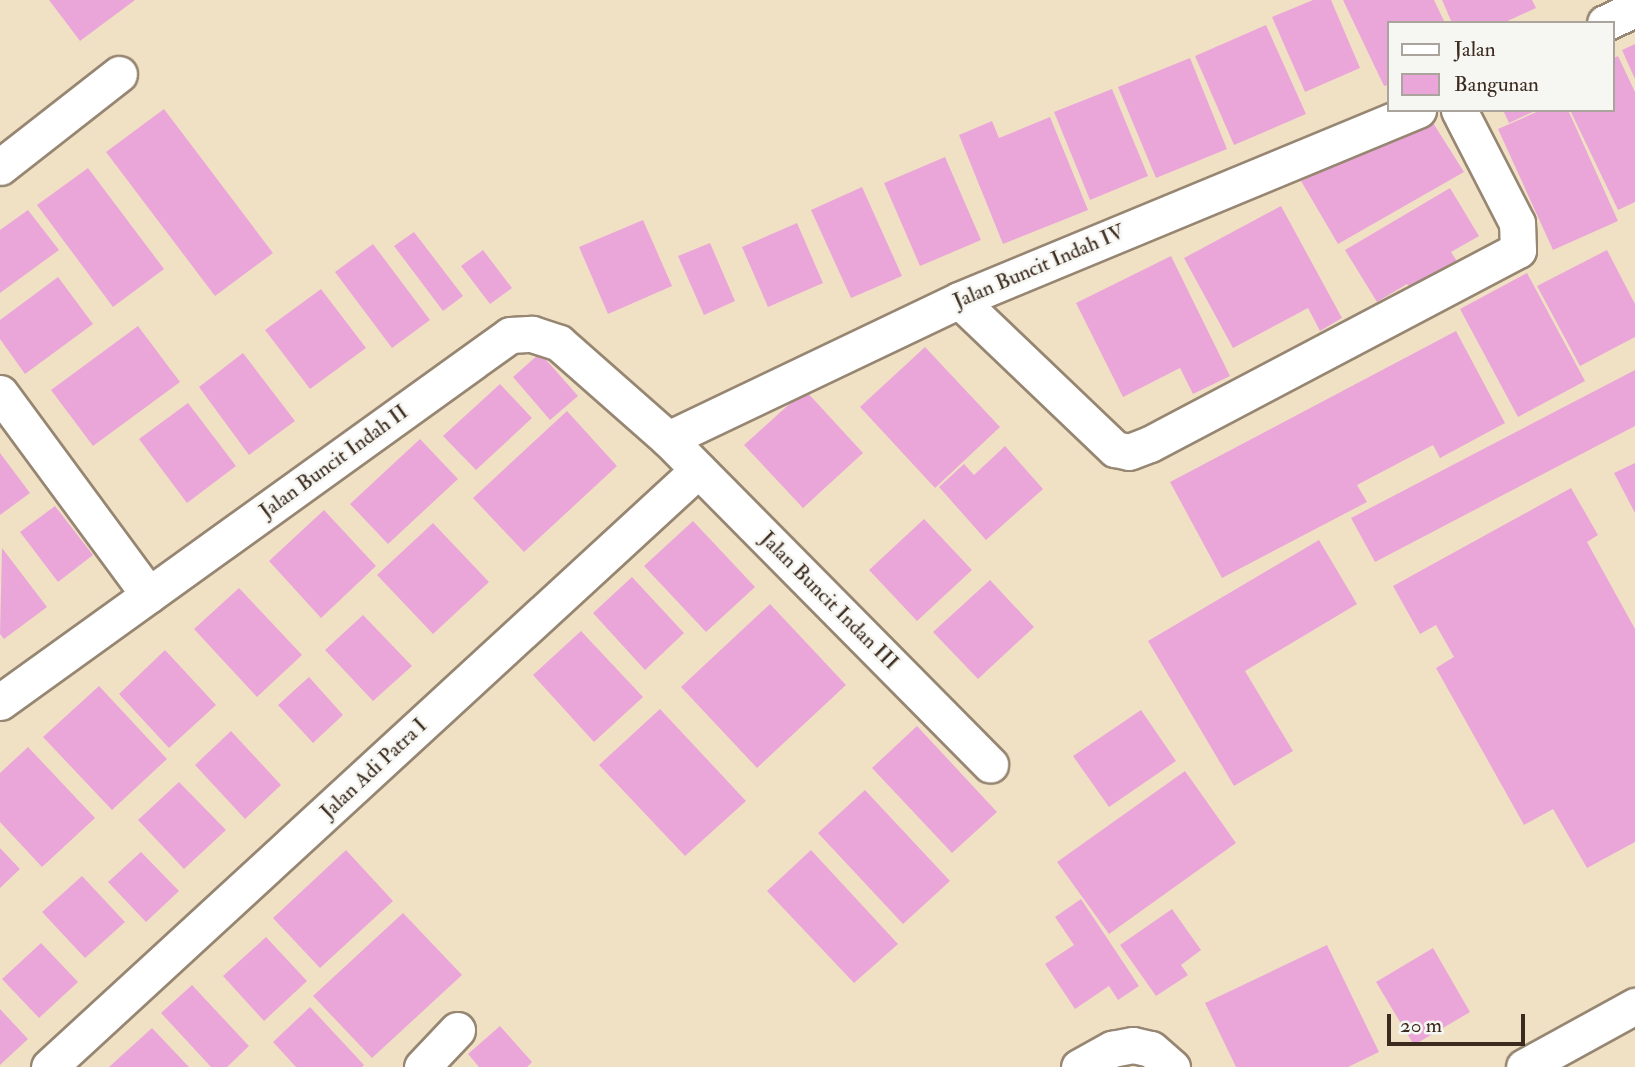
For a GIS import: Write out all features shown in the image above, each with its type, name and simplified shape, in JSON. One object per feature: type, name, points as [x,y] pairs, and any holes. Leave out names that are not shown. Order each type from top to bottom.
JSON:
[{"type":"street","points":[[1609,21],[1635,9]]},
{"type":"street","points":[[0,167],[119,74]]},
{"type":"street","name":"Jalan Buncit Indah IV","points":[[667,439],[959,300],[1413,112]]},
{"type":"street","points":[[959,300],[1115,449],[1129,452],[1150,444],[1518,250],[1517,223],[1460,112]]},
{"type":"street","name":"Jalan Buncit Indah II","points":[[0,702],[510,335],[532,334],[559,343],[667,439]]},
{"type":"street","points":[[0,393],[149,595]]},
{"type":"street","name":"Jalan Buncit Indan III","points":[[667,439],[990,764]]},
{"type":"street","name":"Jalan Adi Patra I","points":[[49,1067],[698,470]]},
{"type":"street","points":[[1524,1067],[1566,1058],[1635,1006]]},
{"type":"street","points":[[422,1067],[457,1030]]},
{"type":"street","points":[[1079,1067],[1112,1048],[1133,1045],[1158,1052],[1172,1067]]},
{"type":"building","points":[[49,0],[135,0],[80,41]]},
{"type":"building","points":[[1313,0],[1331,0],[1360,68],[1305,92],[1272,17]]},
{"type":"building","points":[[1343,0],[1434,0],[1444,21],[1386,21],[1384,86]]},
{"type":"building","points":[[1442,0],[1532,0],[1536,8],[1507,21],[1451,21]]},
{"type":"building","points":[[1266,25],[1306,114],[1234,145],[1195,56]]},
{"type":"building","points":[[1635,44],[1635,79],[1622,50]]},
{"type":"building","points":[[1618,56],[1635,92],[1635,202],[1618,210],[1571,112],[1614,112],[1614,58]]},
{"type":"building","points":[[1190,58],[1227,149],[1156,178],[1118,87]]},
{"type":"building","points":[[1112,89],[1148,176],[1090,200],[1054,112]]},
{"type":"building","points":[[164,109],[273,253],[215,296],[106,152]]},
{"type":"building","points":[[1422,112],[1426,112],[1464,172],[1338,244],[1301,181]]},
{"type":"building","points":[[1504,112],[1533,112],[1509,123]]},
{"type":"building","points":[[1536,112],[1569,112],[1618,221],[1553,250],[1498,129]]},
{"type":"building","points":[[1050,117],[1088,210],[1003,244],[959,135],[992,121],[999,138]]},
{"type":"building","points":[[945,157],[981,240],[920,266],[884,183]]},
{"type":"building","points":[[88,168],[164,269],[113,307],[37,205]]},
{"type":"building","points":[[862,187],[902,276],[851,298],[811,210]]},
{"type":"building","points":[[1450,188],[1479,236],[1451,252],[1462,269],[1416,297],[1407,284],[1377,302],[1345,250]]},
{"type":"building","points":[[1281,206],[1342,318],[1320,331],[1308,308],[1233,348],[1184,258]]},
{"type":"building","points":[[28,210],[59,250],[0,293],[0,230]]},
{"type":"building","points":[[643,220],[672,286],[608,314],[579,247]]},
{"type":"building","points":[[797,223],[823,283],[768,307],[742,247]]},
{"type":"building","points":[[414,232],[463,296],[443,311],[394,246]]},
{"type":"building","points":[[710,243],[735,301],[704,315],[678,256]]},
{"type":"building","points":[[373,244],[430,320],[392,348],[335,272]]},
{"type":"building","points":[[483,250],[512,288],[490,304],[461,266]]},
{"type":"building","points":[[1607,250],[1635,304],[1635,337],[1580,366],[1537,286]]},
{"type":"building","points":[[1171,256],[1230,376],[1193,394],[1180,368],[1123,397],[1076,303]]},
{"type":"building","points":[[1527,273],[1585,381],[1518,417],[1460,309]]},
{"type":"building","points":[[58,277],[93,324],[25,374],[0,339],[0,320]]},
{"type":"building","points":[[321,289],[366,348],[310,389],[265,330]]},
{"type":"building","points":[[138,326],[180,382],[93,446],[51,390]]},
{"type":"building","points":[[1456,331],[1505,423],[1440,458],[1433,445],[1357,485],[1367,502],[1222,578],[1170,482]]},
{"type":"building","points":[[925,347],[1000,427],[935,488],[860,407]]},
{"type":"building","points":[[243,353],[295,421],[249,455],[199,387]]},
{"type":"building","points":[[540,353],[578,396],[550,420],[513,377]]},
{"type":"building","points":[[1635,370],[1635,426],[1375,562],[1351,518]]},
{"type":"building","points":[[500,384],[532,418],[476,470],[443,436]]},
{"type":"building","points":[[805,390],[863,453],[803,508],[744,445]]},
{"type":"building","points":[[188,403],[236,466],[187,503],[139,439]]},
{"type":"building","points":[[567,411],[617,466],[524,552],[473,498]]},
{"type":"building","points":[[420,439],[458,479],[388,544],[350,504]]},
{"type":"building","points":[[1005,446],[1043,489],[986,540],[939,487],[964,464],[974,475]]},
{"type":"building","points":[[0,453],[30,493],[0,515]]},
{"type":"building","points":[[1635,463],[1635,513],[1614,473]]},
{"type":"building","points":[[1571,488],[1598,535],[1587,542],[1635,629],[1635,842],[1587,868],[1553,809],[1524,825],[1436,668],[1454,657],[1436,625],[1420,634],[1393,586]]},
{"type":"building","points":[[55,506],[93,555],[58,582],[20,532]]},
{"type":"building","points":[[324,510],[376,566],[321,618],[269,561]]},
{"type":"building","points":[[924,519],[972,570],[917,621],[869,570]]},
{"type":"building","points":[[693,521],[755,587],[706,632],[644,566]]},
{"type":"building","points":[[433,523],[489,582],[433,634],[377,575]]},
{"type":"building","points":[[1319,540],[1357,604],[1245,671],[1293,751],[1234,786],[1148,641]]},
{"type":"building","points":[[2,548],[47,607],[4,639],[0,634]]},
{"type":"building","points":[[632,577],[684,633],[645,670],[593,613]]},
{"type":"building","points":[[990,580],[1034,627],[978,679],[933,632]]},
{"type":"building","points":[[239,588],[302,655],[257,697],[194,629]]},
{"type":"building","points":[[770,604],[846,685],[757,768],[681,687]]},
{"type":"building","points":[[363,615],[412,666],[373,701],[325,650]]},
{"type":"building","points":[[581,631],[643,697],[594,742],[533,675]]},
{"type":"building","points":[[165,650],[216,705],[169,748],[119,694]]},
{"type":"building","points":[[309,677],[343,715],[313,743],[278,705]]},
{"type":"building","points":[[99,686],[167,759],[112,810],[43,737]]},
{"type":"building","points":[[660,709],[746,801],[685,856],[599,765]]},
{"type":"building","points":[[1141,710],[1176,761],[1109,807],[1073,756]]},
{"type":"building","points":[[917,726],[997,812],[952,853],[872,768]]},
{"type":"building","points":[[231,731],[281,785],[245,819],[195,765]]},
{"type":"building","points":[[28,747],[95,818],[42,867],[0,822],[0,773]]},
{"type":"building","points":[[1185,771],[1236,843],[1109,934],[1057,862]]},
{"type":"building","points":[[179,782],[226,830],[184,869],[138,820]]},
{"type":"building","points":[[865,790],[950,881],[903,924],[818,833]]},
{"type":"building","points":[[0,848],[20,869],[0,888]]},
{"type":"building","points":[[346,850],[393,901],[320,968],[273,918]]},
{"type":"building","points":[[811,850],[898,944],[854,983],[767,891]]},
{"type":"building","points":[[141,852],[179,891],[146,922],[108,882]]},
{"type":"building","points":[[82,876],[125,922],[85,958],[42,912]]},
{"type":"building","points":[[1081,899],[1139,986],[1118,1000],[1109,986],[1075,1009],[1045,964],[1074,945],[1055,917]]},
{"type":"building","points":[[1172,909],[1201,950],[1181,965],[1188,975],[1156,996],[1120,945]]},
{"type":"building","points":[[403,913],[462,975],[372,1058],[313,996]]},
{"type":"building","points":[[266,937],[307,981],[264,1021],[223,976]]},
{"type":"building","points":[[41,943],[78,982],[39,1018],[2,979]]},
{"type":"building","points":[[1327,945],[1379,1052],[1348,1067],[1236,1067],[1205,1003]]},
{"type":"building","points":[[1433,948],[1470,1012],[1414,1045],[1376,982]]},
{"type":"building","points":[[192,985],[249,1046],[227,1067],[211,1067],[161,1013]]},
{"type":"building","points":[[310,1007],[364,1065],[362,1067],[296,1067],[273,1042]]},
{"type":"building","points":[[0,1009],[28,1039],[0,1065]]},
{"type":"building","points":[[500,1026],[532,1062],[527,1067],[479,1067],[468,1054]]},
{"type":"building","points":[[152,1028],[189,1067],[109,1067]]}]
